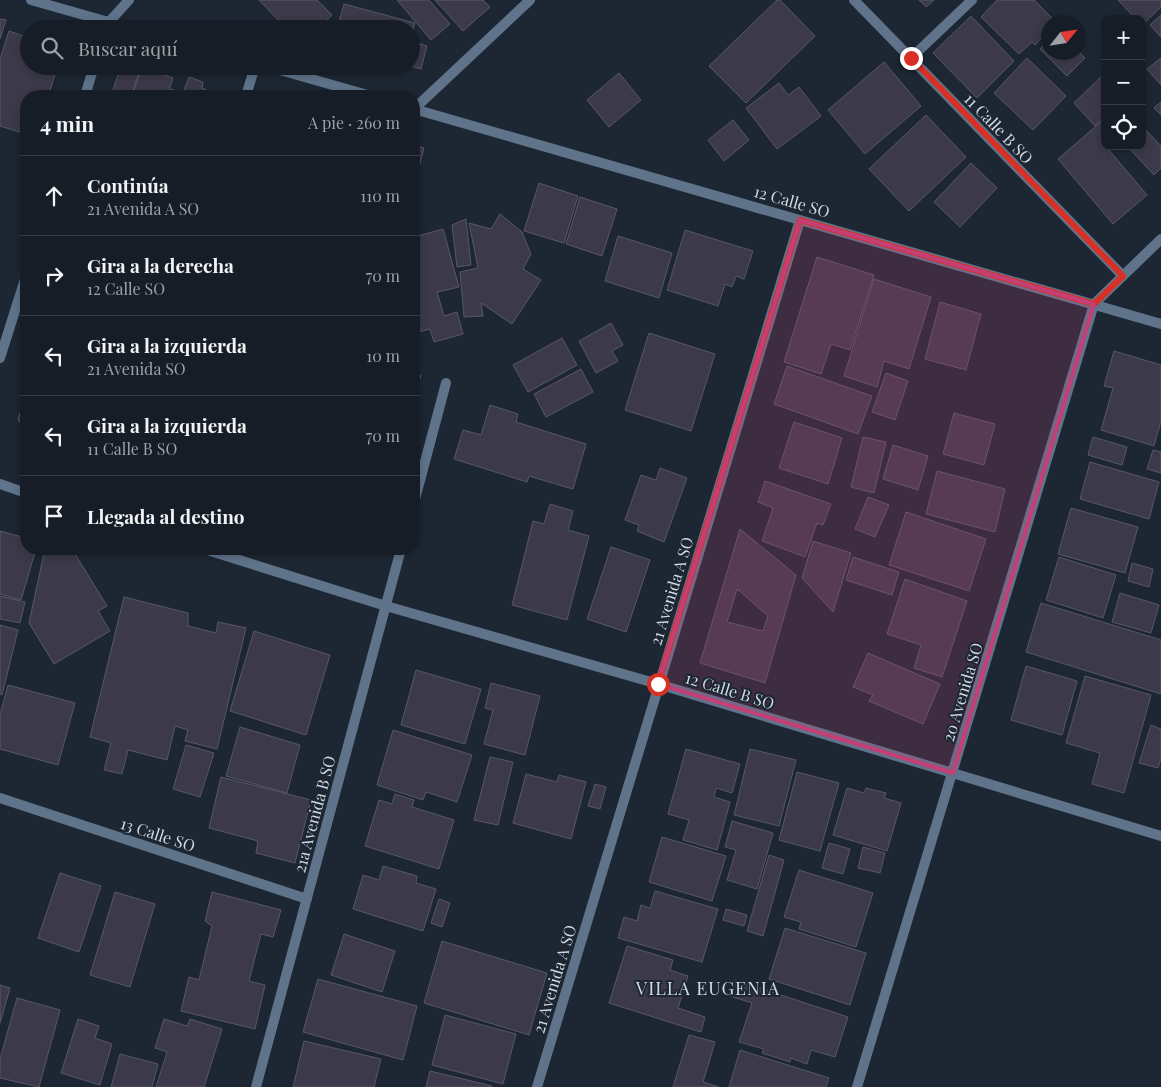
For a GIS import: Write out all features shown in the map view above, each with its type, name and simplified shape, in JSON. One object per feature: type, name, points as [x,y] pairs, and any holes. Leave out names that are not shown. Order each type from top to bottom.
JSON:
[{"type":"street","points":[[31,0],[93,20]]},
{"type":"street","points":[[112,20],[129,0]]},
{"type":"street","points":[[420,103],[530,0]]},
{"type":"street","name":"11 Calle B SO","points":[[854,0],[1123,276]]},
{"type":"street","points":[[911,58],[972,0]]},
{"type":"street","points":[[86,90],[91,75]]},
{"type":"street","points":[[248,90],[252,75]]},
{"type":"street","points":[[297,75],[349,90]]},
{"type":"street","name":"12 Calle SO","points":[[420,111],[1161,324]]},
{"type":"street","name":"21 Avenida A SO","points":[[537,1087],[800,220]]},
{"type":"street","points":[[1094,304],[1161,239]]},
{"type":"street","points":[[0,358],[20,295]]},
{"type":"street","name":"20 Avenida SO","points":[[857,1087],[1094,304]]},
{"type":"street","points":[[420,480],[446,383]]},
{"type":"street","points":[[0,484],[20,491]]},
{"type":"street","name":"12 Calle B SO","points":[[223,555],[386,606],[658,684],[1161,836]]},
{"type":"street","name":"21a Avenida B SO","points":[[256,1087],[399,555]]},
{"type":"street","name":"13 Calle SO","points":[[0,798],[307,899]]},
{"type":"highlighted area","points":[[800,220],[1094,304],[953,773],[658,684]]},
{"type":"building","points":[[259,0],[317,0],[332,15],[327,20],[278,20]]},
{"type":"building","points":[[397,0],[429,0],[450,24],[431,40],[420,27],[420,20],[414,20]]},
{"type":"building","points":[[435,0],[483,0],[490,7],[463,31]]},
{"type":"building","points":[[777,0],[780,0],[815,36],[746,103],[709,66]]},
{"type":"building","points":[[919,0],[934,0],[926,7]]},
{"type":"building","points":[[997,0],[1034,0],[1049,15],[1041,15],[1041,39],[1035,45],[1032,42],[1019,54],[981,17]]},
{"type":"building","points":[[1118,0],[1161,0],[1161,7],[1146,21],[1146,15],[1132,15]]},
{"type":"building","points":[[344,4],[404,20],[340,20]]},
{"type":"building","points":[[1161,15],[1161,37],[1150,25]]},
{"type":"building","points":[[971,16],[1014,61],[977,98],[933,53]]},
{"type":"building","points":[[0,19],[6,20],[0,39]]},
{"type":"building","points":[[9,31],[20,35],[20,75],[55,75],[50,90],[20,90],[20,132],[0,126],[0,59]]},
{"type":"building","points":[[420,44],[427,46],[420,69]]},
{"type":"building","points":[[1027,58],[1066,96],[1033,130],[994,93]]},
{"type":"building","points":[[1161,58],[1161,85],[1147,69]]},
{"type":"building","points":[[1051,60],[1083,60],[1067,76]]},
{"type":"building","points":[[884,62],[921,106],[865,154],[828,110]]},
{"type":"building","points":[[619,73],[641,100],[609,127],[587,100]]},
{"type":"building","points":[[118,75],[138,75],[133,90],[113,90]]},
{"type":"building","points":[[139,75],[165,75],[173,78],[169,90],[134,90]]},
{"type":"building","points":[[189,77],[203,82],[202,88],[206,90],[184,90]]},
{"type":"building","points":[[1101,77],[1101,121],[1095,126],[1074,103]]},
{"type":"building","points":[[779,83],[788,95],[799,87],[821,116],[777,149],[746,108]]},
{"type":"building","points":[[1161,102],[1161,115],[1154,108]]},
{"type":"building","points":[[926,115],[966,157],[909,211],[869,169]]},
{"type":"building","points":[[733,120],[749,140],[724,161],[708,140]]},
{"type":"building","points":[[1101,122],[1101,150],[1109,150],[1147,195],[1113,224],[1058,159]]},
{"type":"building","points":[[1146,130],[1161,146],[1161,168],[1154,175],[1131,150],[1146,150]]},
{"type":"building","points":[[420,147],[424,148],[420,163]]},
{"type":"building","points":[[971,163],[997,188],[960,227],[934,202]]},
{"type":"building","points":[[539,183],[578,196],[564,243],[524,231]]},
{"type":"building","points":[[580,197],[617,209],[602,256],[566,244]]},
{"type":"building","points":[[500,214],[522,232],[531,254],[523,269],[541,280],[512,324],[481,303],[483,316],[464,317],[460,272],[478,268],[469,223],[491,229]]},
{"type":"building","points":[[466,219],[471,265],[457,267],[452,225]]},
{"type":"building","points":[[443,229],[459,287],[437,292],[444,316],[457,312],[463,334],[434,342],[430,329],[420,332],[420,235]]},
{"type":"building","points":[[685,230],[753,251],[744,279],[736,276],[732,287],[725,284],[718,306],[667,290]]},
{"type":"building","points":[[618,236],[672,253],[659,298],[605,281]]},
{"type":"building","points":[[817,257],[874,275],[850,350],[831,344],[821,374],[784,362]]},
{"type":"building","points":[[874,279],[931,297],[909,369],[884,361],[877,387],[844,376]]},
{"type":"building","points":[[940,302],[981,314],[966,370],[925,359]]},
{"type":"building","points":[[611,323],[623,345],[612,351],[618,361],[596,373],[579,341]]},
{"type":"building","points":[[649,333],[715,354],[691,431],[625,410]]},
{"type":"building","points":[[562,338],[577,365],[528,392],[513,365]]},
{"type":"building","points":[[1114,351],[1161,365],[1161,421],[1154,446],[1101,430],[1113,388],[1104,386]]},
{"type":"building","points":[[787,366],[872,396],[858,434],[774,404]]},
{"type":"building","points":[[581,369],[593,392],[546,417],[534,394]]},
{"type":"building","points":[[886,373],[908,381],[895,420],[872,412]]},
{"type":"building","points":[[490,405],[518,414],[516,422],[586,444],[573,489],[529,476],[527,482],[454,459],[463,430],[481,435]]},
{"type":"building","points":[[954,413],[995,424],[984,465],[943,454]]},
{"type":"building","points":[[794,422],[842,438],[828,484],[779,468]]},
{"type":"building","points":[[863,437],[886,442],[874,493],[851,487]]},
{"type":"building","points":[[1093,437],[1127,447],[1122,465],[1088,455]]},
{"type":"building","points":[[893,445],[928,456],[918,490],[883,479]]},
{"type":"building","points":[[1153,450],[1161,452],[1161,473],[1147,469]]},
{"type":"building","points":[[1090,462],[1159,482],[1149,519],[1080,499]]},
{"type":"building","points":[[660,468],[687,478],[664,542],[637,531],[639,525],[625,520],[641,475],[656,480]]},
{"type":"building","points":[[937,471],[1005,489],[995,532],[926,514]]},
{"type":"building","points":[[765,481],[831,504],[823,525],[817,523],[805,557],[762,541],[773,508],[758,502]]},
{"type":"building","points":[[868,497],[889,505],[875,537],[855,529]]},
{"type":"building","points":[[550,504],[573,511],[568,530],[589,536],[567,620],[512,605],[533,521],[544,524]]},
{"type":"building","points":[[1071,508],[1138,527],[1125,573],[1058,554]]},
{"type":"building","points":[[906,512],[986,539],[969,591],[889,565]]},
{"type":"building","points":[[740,529],[796,575],[765,683],[700,663]],"holes":[[[737,589],[768,616],[763,631],[727,622]]]},
{"type":"building","points":[[0,531],[20,536],[20,555],[34,555],[21,600],[0,594]]},
{"type":"building","points":[[813,541],[851,553],[833,612],[802,578]]},
{"type":"building","points":[[611,547],[650,560],[626,632],[587,619]]},
{"type":"building","points":[[44,555],[76,555],[107,606],[98,611],[110,631],[54,664],[29,623]]},
{"type":"building","points":[[853,557],[899,572],[892,595],[846,580]]},
{"type":"building","points":[[1059,557],[1116,575],[1103,618],[1046,600]]},
{"type":"building","points":[[1132,563],[1153,569],[1149,587],[1128,581]]},
{"type":"building","points":[[905,579],[967,601],[942,677],[914,668],[921,645],[887,634]]},
{"type":"building","points":[[1120,593],[1159,605],[1151,633],[1112,622]]},
{"type":"building","points":[[0,596],[25,602],[20,623],[0,619]]},
{"type":"building","points":[[124,597],[188,613],[188,626],[216,633],[218,622],[246,628],[217,749],[185,741],[188,730],[175,726],[167,760],[128,750],[122,774],[104,770],[111,743],[90,737]]},
{"type":"building","points":[[1041,603],[1161,640],[1161,694],[1026,652]]},
{"type":"building","points":[[0,625],[18,630],[2,695],[0,694]]},
{"type":"building","points":[[254,631],[330,655],[306,735],[230,711]]},
{"type":"building","points":[[868,653],[940,684],[923,724],[869,701],[873,695],[853,687]]},
{"type":"building","points":[[1026,666],[1077,681],[1062,735],[1011,720]]},
{"type":"building","points":[[416,670],[481,689],[465,744],[401,725]]},
{"type":"building","points":[[1085,676],[1151,695],[1124,793],[1092,784],[1100,753],[1066,743]]},
{"type":"building","points":[[491,683],[540,696],[525,755],[484,744],[493,710],[485,708]]},
{"type":"building","points":[[8,685],[75,703],[58,765],[0,749],[0,715]]},
{"type":"building","points":[[1151,725],[1161,729],[1161,758],[1158,768],[1139,763]]},
{"type":"building","points":[[240,727],[300,745],[287,793],[226,776]]},
{"type":"building","points":[[393,730],[472,755],[457,802],[426,792],[423,800],[377,785]]},
{"type":"building","points":[[186,745],[214,753],[200,797],[173,789]]},
{"type":"building","points":[[686,749],[740,764],[732,793],[716,788],[714,797],[730,802],[717,850],[683,840],[689,820],[668,814]]},
{"type":"building","points":[[750,749],[796,760],[779,826],[734,815]]},
{"type":"building","points":[[490,757],[513,762],[498,825],[474,820]]},
{"type":"building","points":[[797,772],[839,783],[820,851],[779,840]]},
{"type":"building","points":[[526,774],[557,782],[559,775],[586,782],[571,839],[513,823]]},
{"type":"building","points":[[221,777],[311,800],[295,863],[256,853],[258,841],[209,828]]},
{"type":"building","points":[[595,784],[606,787],[600,809],[588,806]]},
{"type":"building","points":[[847,788],[864,793],[866,788],[886,793],[884,798],[901,803],[887,851],[833,835]]},
{"type":"building","points":[[395,794],[414,800],[412,807],[454,820],[439,869],[365,846],[379,800],[392,804]]},
{"type":"building","points":[[732,821],[773,833],[757,889],[727,880],[736,850],[725,847]]},
{"type":"building","points":[[662,837],[726,856],[712,901],[649,882]]},
{"type":"building","points":[[829,843],[850,849],[843,874],[822,868]]},
{"type":"building","points":[[863,847],[885,853],[880,873],[858,868]]},
{"type":"building","points":[[769,855],[784,860],[763,936],[747,931]]},
{"type":"building","points":[[383,866],[417,876],[416,883],[436,889],[423,931],[353,909],[363,875],[379,880]]},
{"type":"building","points":[[799,870],[873,893],[856,947],[799,929],[801,922],[784,917]]},
{"type":"building","points":[[60,873],[101,886],[79,952],[38,938]]},
{"type":"building","points":[[655,891],[718,909],[702,962],[618,938],[624,917],[637,921],[641,905],[650,908]]},
{"type":"building","points":[[115,892],[155,904],[130,987],[90,975]]},
{"type":"building","points":[[212,892],[281,910],[273,937],[261,934],[249,981],[265,985],[255,1029],[181,1011],[189,977],[199,980],[212,926],[205,921]]},
{"type":"building","points":[[439,899],[450,903],[442,927],[431,923]]},
{"type":"building","points":[[726,909],[747,915],[744,926],[723,920]]},
{"type":"building","points":[[785,928],[866,953],[850,1005],[769,979]]},
{"type":"building","points":[[344,934],[395,951],[382,992],[331,975]]},
{"type":"building","points":[[442,941],[547,973],[529,1035],[424,1003]]},
{"type":"building","points":[[627,946],[673,960],[670,970],[688,976],[678,1008],[705,1017],[701,1032],[609,1003]]},
{"type":"building","points":[[318,979],[417,1006],[403,1060],[303,1032]]},
{"type":"building","points":[[735,980],[848,1017],[835,1057],[811,1050],[807,1064],[791,1058],[790,1062],[762,1053],[764,1049],[739,1042],[752,1003],[730,996]]},
{"type":"building","points":[[0,985],[10,988],[0,1023]]},
{"type":"building","points":[[17,998],[60,1010],[39,1087],[0,1078],[0,1059]]},
{"type":"building","points":[[445,1015],[516,1034],[503,1084],[432,1065]]},
{"type":"building","points":[[78,1019],[99,1026],[95,1038],[112,1044],[100,1085],[61,1073]]},
{"type":"building","points":[[164,1019],[187,1026],[190,1019],[222,1029],[204,1087],[156,1087],[167,1052],[155,1048]]},
{"type":"building","points":[[689,1035],[715,1042],[703,1082],[719,1087],[673,1087]]},
{"type":"building","points":[[304,1041],[381,1059],[374,1087],[293,1087]]},
{"type":"building","points":[[740,1050],[829,1078],[826,1087],[729,1087]]},
{"type":"building","points":[[120,1054],[158,1064],[152,1087],[111,1087]]},
{"type":"building","points":[[430,1071],[492,1086],[492,1087],[426,1087]]},
{"type":"district","name":"VILLA EUGENIA","points":[[708,988]]},
{"type":"route","points":[[658,684],[800,220],[1094,304],[1123,276],[911,58]]}]
